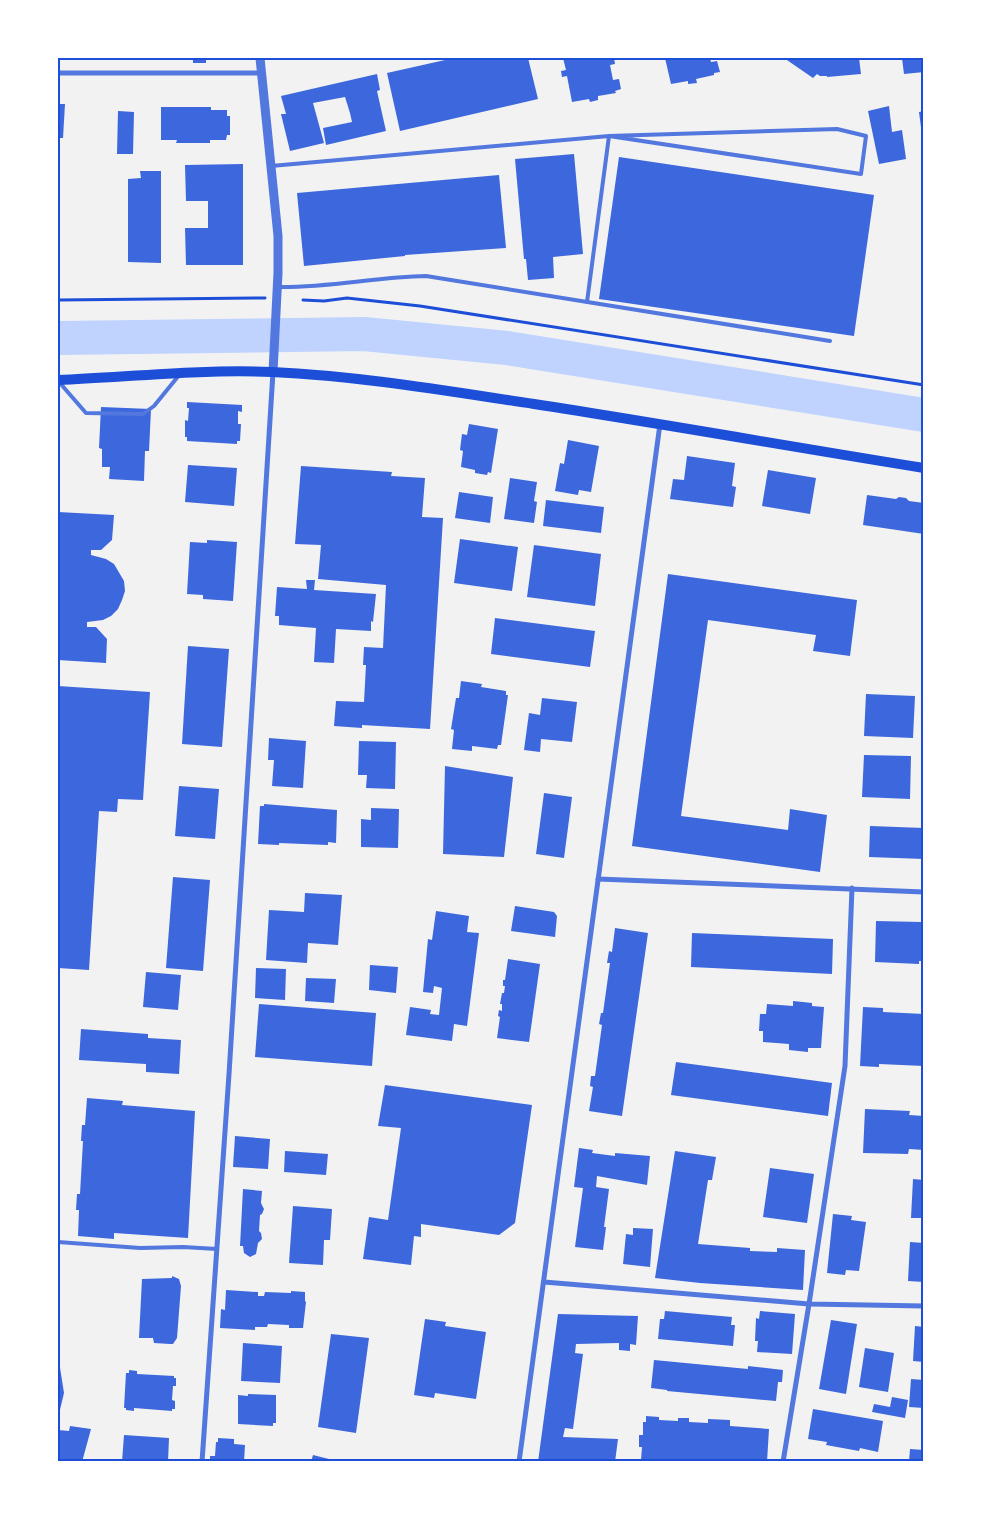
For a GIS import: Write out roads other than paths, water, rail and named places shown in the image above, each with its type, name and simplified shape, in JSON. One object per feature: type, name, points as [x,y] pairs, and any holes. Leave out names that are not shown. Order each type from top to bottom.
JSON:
[{"type":"main road","points":[[58,380],[272,372],[331,376],[430,388],[924,468]]},
{"type":"street","points":[[202,1462],[277,301],[278,236],[260,58]]},
{"type":"street","points":[[58,73],[261,73]]},
{"type":"street","points":[[519,1462],[660,424]]},
{"type":"street","points":[[598,879],[924,892]]},
{"type":"street","points":[[783,1462],[810,1304],[845,1066],[852,888]]},
{"type":"street","points":[[544,1282],[810,1304],[924,1306]]},
{"type":"lane","points":[[271,166],[609,136],[837,130],[866,136],[861,174],[609,136]]},
{"type":"lane","points":[[587,302],[609,136]]},
{"type":"lane","points":[[277,287],[308,287],[426,276],[830,341]]},
{"type":"lane","points":[[58,380],[86,413],[138,415],[148,412],[180,374]]},
{"type":"lane","points":[[58,1242],[140,1248],[183,1247],[217,1249]]},
{"type":"waterway","points":[[58,338],[364,334],[507,348],[924,415]]}]
